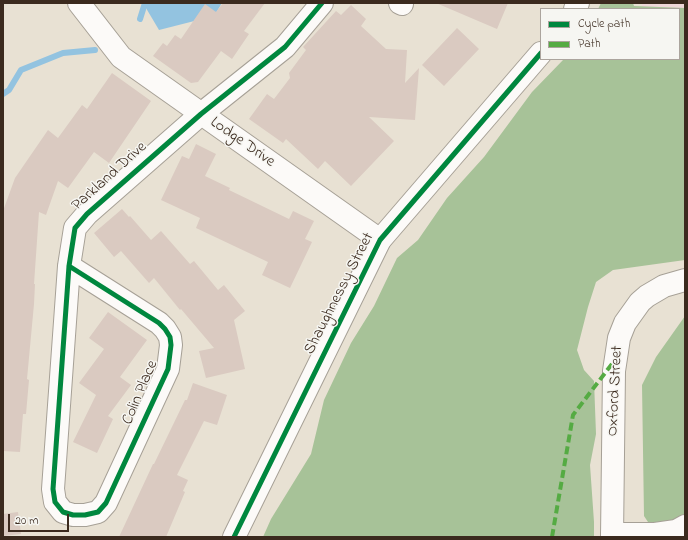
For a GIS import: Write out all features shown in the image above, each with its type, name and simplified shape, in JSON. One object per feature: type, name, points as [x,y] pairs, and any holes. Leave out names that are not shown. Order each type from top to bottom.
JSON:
[{"type":"street","name":"Lodge Drive","points":[[79,3],[121,57],[380,240]]},
{"type":"street","name":"Parkland Drive","points":[[53,490],[70,266],[75,228],[87,214],[201,114],[285,47],[322,3]]},
{"type":"street","name":"Shaughnessy Street","points":[[234,537],[380,240],[540,54]]},
{"type":"street","name":"Colin Place","points":[[53,490],[55,502],[63,512],[74,515],[85,515],[98,512],[106,504],[168,369],[171,350],[170,337],[159,323],[70,266]]},
{"type":"street","name":"Oxford Street","points":[[612,536],[614,371],[619,338],[630,314],[647,296],[664,286],[685,280]]},
{"type":"street","points":[[612,536],[655,534],[676,531],[685,526]]},
{"type":"shaded area","points":[[642,3],[685,3],[685,37],[680,8],[642,8]]},
{"type":"green space","points":[[601,3],[633,3],[634,6],[685,8],[685,260],[613,270],[596,282],[577,350],[584,370],[594,381],[596,434],[590,465],[594,537],[263,537],[271,519],[311,454],[324,400],[351,343],[374,306],[397,258],[418,240],[447,198],[484,157],[532,92],[563,60],[680,60],[680,8],[598,8]]},
{"type":"green space","points":[[685,316],[685,537],[658,537],[644,516],[642,385],[656,357]]},
{"type":"water","points":[[143,3],[222,3],[214,16],[159,30]]},
{"type":"building","points":[[223,3],[265,3],[244,31],[249,34],[232,59],[221,51],[198,82],[191,83],[153,56],[163,43],[167,46],[175,35],[181,39],[205,4],[216,12]]},
{"type":"building","points":[[436,3],[508,3],[497,29]]},
{"type":"building","points":[[351,5],[366,19],[361,26],[386,49],[407,50],[405,83],[419,68],[415,120],[369,117],[394,141],[351,186],[325,161],[318,169],[286,139],[283,143],[249,119],[267,94],[274,99],[290,78],[289,73],[306,50],[303,47],[336,11],[341,15]]},
{"type":"building","points":[[457,28],[479,49],[444,86],[422,65]]},
{"type":"building","points":[[112,73],[151,101],[109,163],[94,152],[68,188],[58,181],[46,215],[39,212],[34,304],[27,379],[29,380],[26,414],[23,414],[20,452],[3,451],[3,211],[15,178],[48,130],[58,138],[82,105],[87,109]]},
{"type":"building","points":[[196,144],[216,154],[205,176],[230,188],[229,190],[289,219],[293,211],[314,221],[305,239],[312,242],[290,288],[262,275],[268,262],[196,228],[200,218],[161,200],[182,156],[189,159]]},
{"type":"building","points":[[122,209],[151,240],[161,231],[190,264],[194,261],[218,290],[224,285],[245,311],[234,320],[245,369],[206,378],[199,351],[214,348],[154,278],[149,283],[121,251],[114,257],[94,233]]},
{"type":"building","points":[[108,312],[147,340],[120,377],[131,385],[108,416],[113,419],[97,453],[73,442],[96,395],[79,383],[104,349],[89,338]]},
{"type":"building","points":[[193,383],[227,395],[217,425],[204,421],[177,475],[188,480],[183,491],[185,492],[166,537],[119,537],[153,464],[185,400],[187,400]]},
{"type":"building","points":[[18,512],[21,534],[3,536],[3,514]]},
{"type":"waterway","points":[[140,19],[145,3]]},
{"type":"waterway","points":[[3,94],[9,90],[21,70],[63,53],[95,50]]},
{"type":"marked path","points":[[552,537],[573,415],[615,360]]},
{"type":"cycle path","points":[[69,266],[159,323],[170,337],[171,345],[168,369],[106,503],[98,512],[85,515],[73,515],[63,512],[55,502],[53,489],[69,266],[75,228],[87,214],[201,114],[285,47],[322,3]]},
{"type":"cycle path","points":[[234,537],[380,240],[540,54]]}]
